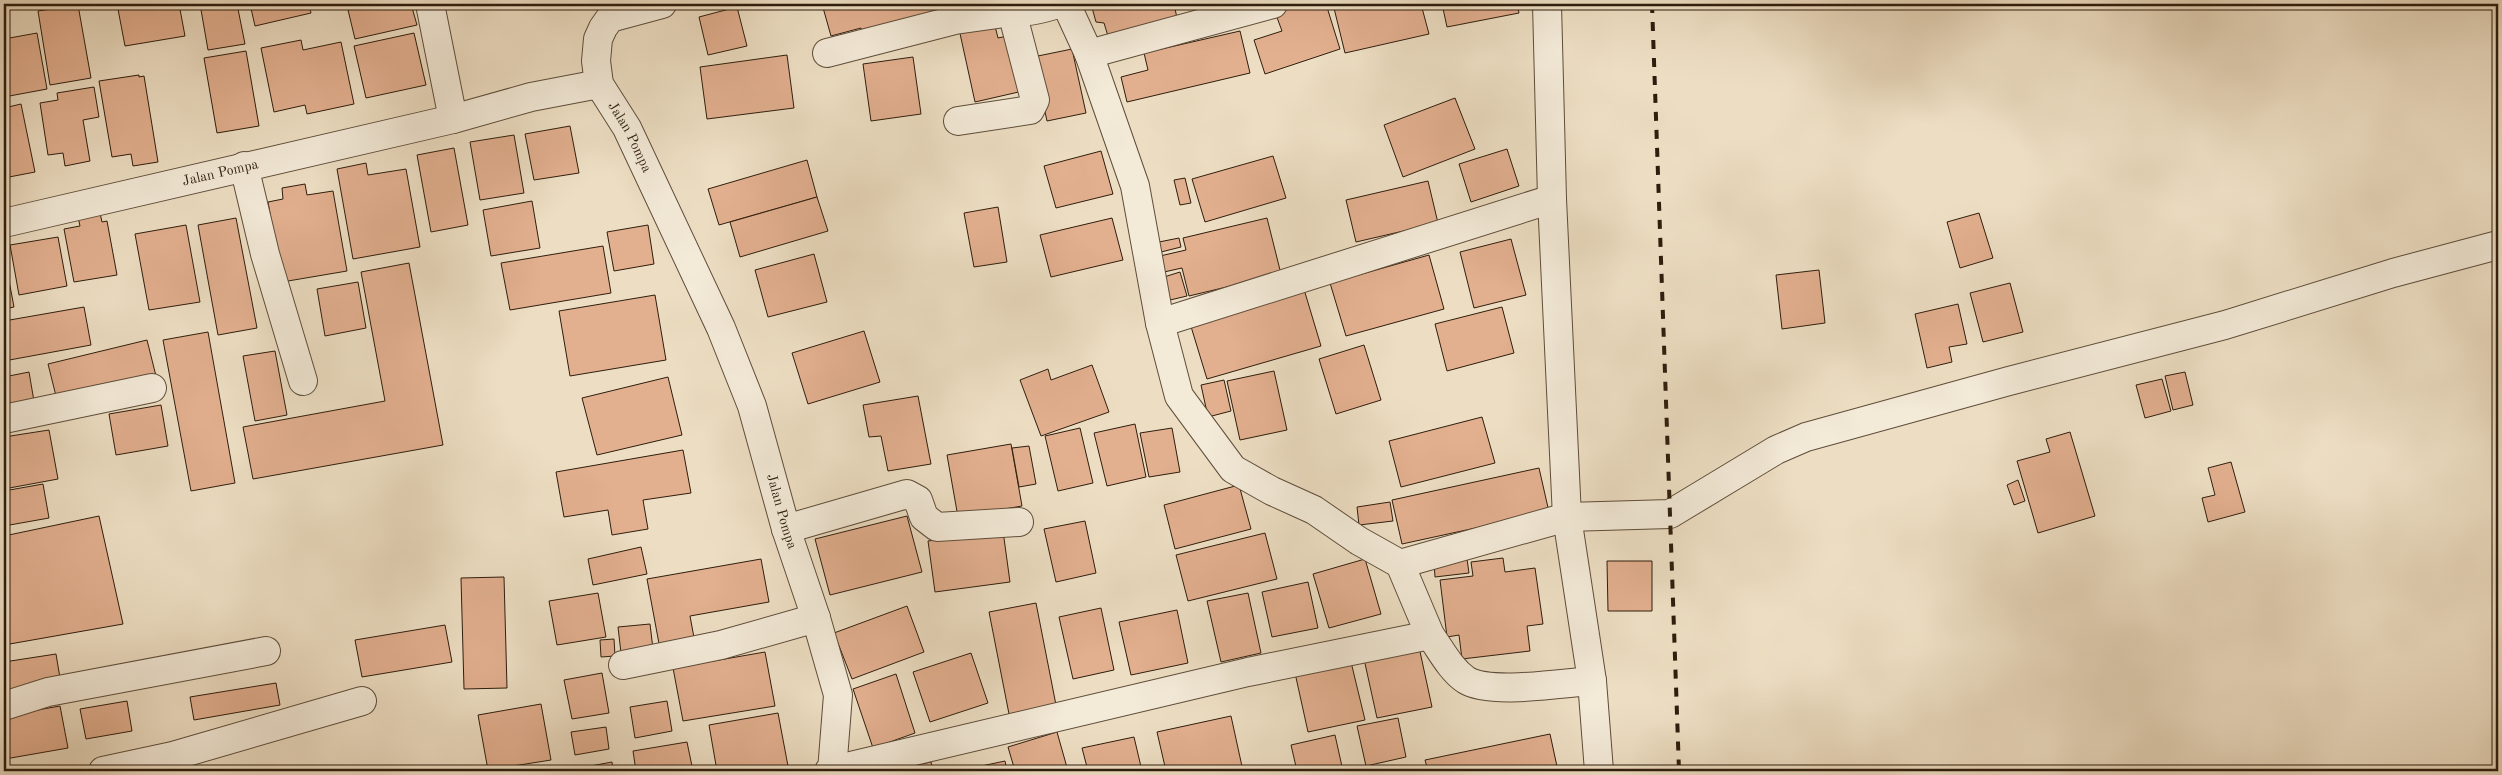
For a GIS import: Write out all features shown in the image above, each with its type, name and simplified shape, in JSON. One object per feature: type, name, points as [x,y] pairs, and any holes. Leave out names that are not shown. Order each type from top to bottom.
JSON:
[{"type":"street","points":[[430,4],[453,119]]},
{"type":"street","points":[[599,84],[596,61],[598,39],[610,18],[662,4]]},
{"type":"street","points":[[827,53],[1005,8],[1032,11],[1058,4]]},
{"type":"street","points":[[1066,4],[1090,54],[1135,186],[1160,323],[1179,396],[1233,469],[1272,491],[1314,510],[1359,541],[1400,564],[1430,635],[1452,668],[1467,680],[1486,686],[1510,687],[1592,681]]},
{"type":"street","points":[[1090,54],[1274,4]]},
{"type":"street","points":[[1547,4],[1552,199],[1567,517],[1592,681],[1599,771]]},
{"type":"street","points":[[958,121],[1030,110],[1034,106],[1036,100],[1005,8]]},
{"type":"street","name":"Jalan Pompa","points":[[4,223],[453,119],[532,97],[599,84],[627,128],[721,328],[752,406],[786,529],[816,618],[838,695],[831,771]]},
{"type":"street","points":[[244,166],[265,254],[303,382]]},
{"type":"street","points":[[1160,323],[1552,199]]},
{"type":"street","points":[[1400,564],[1567,517],[1670,514],[1776,450],[1806,437],[2009,381],[2225,325],[2393,273],[2498,245]]},
{"type":"street","points":[[4,419],[152,388]]},
{"type":"street","points":[[786,529],[908,494],[918,500],[924,517],[937,527],[1019,522]]},
{"type":"street","points":[[623,665],[721,645],[816,618]]},
{"type":"street","points":[[831,771],[1248,672],[1430,635]]},
{"type":"street","points":[[4,706],[48,692],[266,652]]},
{"type":"street","points":[[103,771],[173,756],[362,701]]},
{"type":"building","points":[[117,4],[179,4],[185,36],[125,46]]},
{"type":"building","points":[[200,4],[237,4],[245,44],[208,50]]},
{"type":"building","points":[[250,4],[309,4],[311,13],[255,26]]},
{"type":"building","points":[[376,4],[411,4],[417,25],[355,39],[348,10]]},
{"type":"building","points":[[822,4],[948,4],[950,10],[863,33],[861,28],[831,36]]},
{"type":"building","points":[[1091,4],[1174,4],[1177,18],[1108,36],[1104,23],[1096,22]]},
{"type":"building","points":[[1300,4],[1326,4],[1340,49],[1265,74],[1254,40],[1282,31],[1275,12]]},
{"type":"building","points":[[1333,4],[1421,4],[1429,34],[1345,53]]},
{"type":"building","points":[[1442,4],[1517,4],[1519,13],[1447,27]]},
{"type":"building","points":[[78,5],[91,78],[50,85],[38,11]]},
{"type":"building","points":[[737,7],[747,46],[708,55],[699,17]]},
{"type":"building","points":[[994,22],[998,38],[1012,35],[1023,91],[975,102],[959,29]]},
{"type":"building","points":[[1240,31],[1250,73],[1127,102],[1121,77],[1148,70],[1144,53]]},
{"type":"building","points":[[37,33],[47,89],[4,97],[4,39]]},
{"type":"building","points":[[414,33],[426,85],[366,98],[354,46]]},
{"type":"building","points":[[301,40],[303,50],[341,42],[354,104],[307,114],[305,105],[274,112],[261,48]]},
{"type":"building","points":[[1072,49],[1086,113],[1047,121],[1033,57]]},
{"type":"building","points":[[246,51],[259,126],[217,133],[204,58]]},
{"type":"building","points":[[787,55],[794,108],[707,119],[700,67]]},
{"type":"building","points":[[913,57],[921,114],[871,121],[863,64]]},
{"type":"building","points":[[139,75],[139,77],[144,76],[158,162],[133,166],[131,154],[112,157],[99,81]]},
{"type":"building","points":[[94,87],[99,117],[83,120],[90,161],[65,166],[63,153],[48,155],[40,103],[58,100],[57,93]]},
{"type":"building","points":[[1455,98],[1475,149],[1403,177],[1384,125]]},
{"type":"building","points":[[21,104],[35,172],[4,178],[4,108]]},
{"type":"building","points":[[570,126],[579,173],[534,180],[525,134]]},
{"type":"building","points":[[514,135],[524,193],[480,200],[470,142]]},
{"type":"building","points":[[454,148],[468,225],[431,232],[417,155]]},
{"type":"building","points":[[1507,149],[1519,186],[1471,202],[1459,164]]},
{"type":"building","points":[[1101,151],[1113,194],[1056,208],[1044,166]]},
{"type":"building","points":[[1273,156],[1286,198],[1205,222],[1192,179]]},
{"type":"building","points":[[807,160],[817,197],[719,225],[708,189]]},
{"type":"building","points":[[366,163],[368,175],[406,169],[420,247],[353,259],[337,169]]},
{"type":"building","points":[[1185,178],[1191,203],[1180,205],[1174,180]]},
{"type":"building","points":[[1428,181],[1438,223],[1356,242],[1346,200]]},
{"type":"building","points":[[305,184],[307,195],[333,191],[347,271],[282,282],[268,202],[283,199],[282,188]]},
{"type":"building","points":[[817,197],[828,231],[740,257],[730,222]]},
{"type":"building","points":[[532,201],[540,248],[491,256],[483,210]]},
{"type":"building","points":[[998,207],[1007,262],[974,267],[964,213]]},
{"type":"building","points":[[100,213],[102,222],[107,221],[117,275],[74,282],[64,229],[80,226],[78,217]]},
{"type":"building","points":[[1979,213],[1993,258],[1960,268],[1947,222]]},
{"type":"building","points":[[236,218],[257,328],[218,335],[198,225]]},
{"type":"building","points":[[1112,218],[1123,260],[1051,277],[1040,235]]},
{"type":"building","points":[[1267,218],[1281,274],[1189,296],[1182,268],[1164,272],[1160,256],[1186,250],[1183,238]]},
{"type":"building","points":[[186,225],[200,302],[149,310],[135,234]]},
{"type":"building","points":[[648,225],[654,264],[614,271],[607,232]]},
{"type":"building","points":[[58,237],[67,286],[19,295],[10,245]]},
{"type":"building","points":[[1179,238],[1181,247],[1161,252],[1159,242]]},
{"type":"building","points":[[1511,239],[1526,295],[1474,308],[1460,252]]},
{"type":"building","points":[[603,246],[611,293],[510,310],[501,263]]},
{"type":"building","points":[[4,254],[14,307],[4,309]]},
{"type":"building","points":[[814,254],[827,302],[768,317],[755,270]]},
{"type":"building","points":[[1429,255],[1444,309],[1346,336],[1330,283]]},
{"type":"building","points":[[409,263],[443,445],[253,479],[243,427],[385,401],[361,272]]},
{"type":"building","points":[[1819,270],[1825,323],[1782,329],[1776,275]]},
{"type":"building","points":[[1180,272],[1187,296],[1170,300],[1164,277]]},
{"type":"building","points":[[358,282],[366,328],[325,336],[317,289]]},
{"type":"building","points":[[2010,283],[2023,332],[1983,342],[1970,293]]},
{"type":"building","points":[[1303,286],[1321,346],[1207,379],[1189,320]]},
{"type":"building","points":[[655,295],[666,360],[570,376],[559,311]]},
{"type":"building","points":[[1958,304],[1967,344],[1949,347],[1952,362],[1927,368],[1915,314]]},
{"type":"building","points":[[84,307],[91,345],[4,361],[4,321]]},
{"type":"building","points":[[1502,307],[1514,353],[1447,371],[1435,324]]},
{"type":"building","points":[[864,331],[880,382],[808,404],[792,353]]},
{"type":"building","points":[[208,332],[235,483],[191,491],[163,340]]},
{"type":"building","points":[[147,340],[157,380],[58,404],[48,364]]},
{"type":"building","points":[[1364,345],[1381,400],[1336,414],[1319,359]]},
{"type":"building","points":[[275,351],[287,415],[255,421],[243,356]]},
{"type":"building","points":[[1092,365],[1109,412],[1041,436],[1020,380],[1048,369],[1051,380]]},
{"type":"building","points":[[1274,371],[1287,430],[1240,440],[1227,381]]},
{"type":"building","points":[[29,372],[35,407],[4,412],[4,377]]},
{"type":"building","points":[[2185,372],[2193,405],[2173,410],[2165,376]]},
{"type":"building","points":[[668,377],[682,435],[597,455],[582,398]]},
{"type":"building","points":[[2162,379],[2171,411],[2145,418],[2136,385]]},
{"type":"building","points":[[1224,380],[1231,411],[1208,417],[1201,385]]},
{"type":"building","points":[[918,396],[931,464],[888,471],[881,436],[869,437],[863,405]]},
{"type":"building","points":[[161,405],[168,446],[116,455],[109,414]]},
{"type":"building","points":[[1482,417],[1495,463],[1401,487],[1389,441]]},
{"type":"building","points":[[1135,424],[1146,477],[1107,486],[1094,433]]},
{"type":"building","points":[[1080,428],[1093,483],[1058,491],[1045,436]]},
{"type":"building","points":[[1172,428],[1180,472],[1149,477],[1140,433]]},
{"type":"building","points":[[49,430],[58,479],[4,489],[4,437]]},
{"type":"building","points":[[2070,432],[2095,516],[2038,533],[2017,461],[2050,452],[2046,439]]},
{"type":"building","points":[[1011,444],[1022,506],[958,517],[947,455]]},
{"type":"building","points":[[1029,446],[1036,484],[1019,487],[1012,448]]},
{"type":"building","points":[[683,450],[691,493],[643,500],[648,529],[612,535],[608,510],[564,517],[556,472]]},
{"type":"building","points":[[2231,462],[2245,512],[2208,522],[2202,498],[2215,495],[2208,468]]},
{"type":"building","points":[[1539,468],[1549,512],[1402,544],[1392,500]]},
{"type":"building","points":[[2018,480],[2025,501],[2014,505],[2007,485]]},
{"type":"building","points":[[43,484],[49,518],[4,526],[4,491]]},
{"type":"building","points":[[1239,485],[1251,529],[1175,549],[1164,505]]},
{"type":"building","points":[[1390,502],[1393,521],[1359,525],[1357,507]]},
{"type":"building","points":[[99,516],[123,624],[4,645],[4,536]]},
{"type":"building","points":[[907,516],[922,572],[830,595],[815,539]]},
{"type":"building","points":[[1085,521],[1096,573],[1056,582],[1044,529]]},
{"type":"building","points":[[1003,531],[1010,582],[935,592],[928,541]]},
{"type":"building","points":[[1265,533],[1277,579],[1188,601],[1176,555]]},
{"type":"building","points":[[641,547],[647,574],[593,585],[588,559]]},
{"type":"building","points":[[1503,558],[1505,572],[1535,568],[1543,624],[1527,626],[1530,651],[1462,659],[1459,635],[1447,637],[1440,580],[1473,576],[1471,562]]},
{"type":"building","points":[[761,559],[769,602],[690,616],[695,643],[660,649],[647,579]]},
{"type":"building","points":[[1365,559],[1381,614],[1329,628],[1313,574]]},
{"type":"building","points":[[1467,559],[1469,573],[1435,577],[1434,563]]},
{"type":"building","points":[[1607,561],[1652,561],[1652,611],[1608,611]]},
{"type":"building","points":[[504,577],[507,688],[464,689],[461,578]]},
{"type":"building","points":[[1308,582],[1318,628],[1272,637],[1262,592]]},
{"type":"building","points":[[598,593],[606,637],[557,645],[549,601]]},
{"type":"building","points":[[1248,593],[1261,653],[1221,662],[1207,601]]},
{"type":"building","points":[[1036,603],[1056,705],[1009,714],[989,612]]},
{"type":"building","points":[[907,606],[924,652],[852,679],[834,633]]},
{"type":"building","points":[[1101,608],[1114,670],[1073,679],[1059,617]]},
{"type":"building","points":[[1177,610],[1188,663],[1131,675],[1119,622]]},
{"type":"building","points":[[650,624],[653,649],[621,653],[618,627]]},
{"type":"building","points":[[445,625],[452,662],[362,677],[355,640]]},
{"type":"building","points":[[614,639],[615,656],[601,657],[600,640]]},
{"type":"building","points":[[1419,647],[1432,707],[1377,718],[1364,659]]},
{"type":"building","points":[[765,652],[775,706],[683,721],[673,668]]},
{"type":"building","points":[[971,653],[988,703],[930,722],[913,672]]},
{"type":"building","points":[[56,654],[61,684],[7,693],[4,662]]},
{"type":"building","points":[[1351,662],[1365,720],[1308,732],[1295,673]]},
{"type":"building","points":[[602,673],[609,713],[572,719],[564,680]]},
{"type":"building","points":[[896,674],[915,733],[873,748],[853,689]]},
{"type":"building","points":[[276,683],[280,705],[194,720],[190,697]]},
{"type":"building","points":[[127,701],[132,731],[86,739],[80,709]]},
{"type":"building","points":[[667,701],[672,731],[635,738],[630,707]]},
{"type":"building","points":[[541,704],[551,760],[488,770],[478,715]]},
{"type":"building","points":[[60,706],[68,748],[5,759],[4,716]]},
{"type":"building","points":[[778,713],[788,766],[759,771],[717,771],[709,725]]},
{"type":"building","points":[[1231,716],[1243,771],[1166,771],[1157,732]]},
{"type":"building","points":[[1398,718],[1406,757],[1366,766],[1357,726]]},
{"type":"building","points":[[606,727],[609,749],[575,755],[571,732]]},
{"type":"building","points":[[1057,732],[1068,771],[1015,771],[1008,747]]},
{"type":"building","points":[[1550,734],[1558,771],[1428,771],[1425,760]]},
{"type":"building","points":[[1335,735],[1343,771],[1297,771],[1291,745]]},
{"type":"building","points":[[1134,737],[1142,771],[1088,771],[1082,748]]},
{"type":"building","points":[[687,742],[693,771],[636,771],[633,751]]},
{"type":"building","points":[[1005,761],[1007,771],[958,771]]},
{"type":"building","points":[[612,762],[613,771],[574,771],[574,769]]},
{"type":"building","points":[[931,762],[933,771],[888,771]]},
{"type":"building","points":[[1414,767],[1415,771],[1393,771]]},
{"type":"railway","points":[[1652,4],[1679,771]]}]
